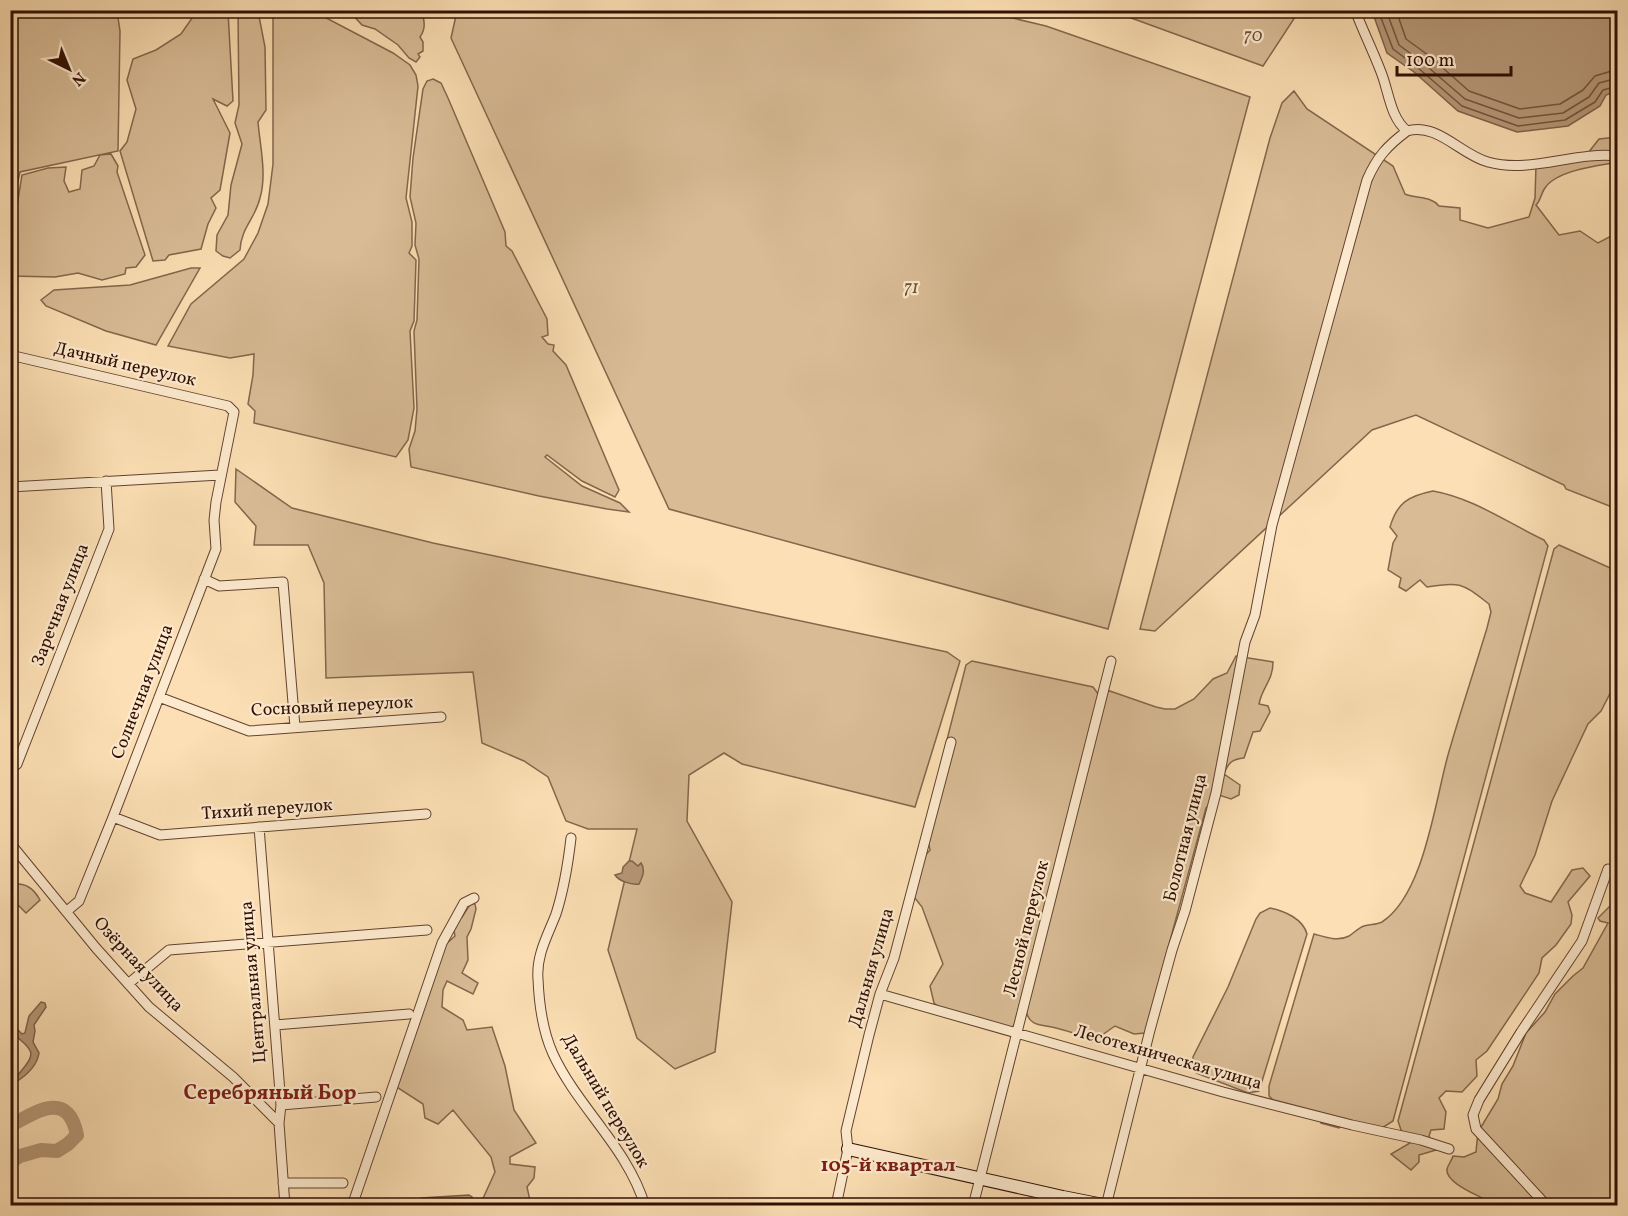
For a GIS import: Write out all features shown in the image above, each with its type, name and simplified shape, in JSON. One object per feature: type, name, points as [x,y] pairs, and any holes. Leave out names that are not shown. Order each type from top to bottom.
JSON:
[{"type":"street","points":[[1355,10],[1382,74],[1394,114],[1400,125],[1407,131],[1426,130],[1473,157],[1490,163],[1527,165],[1600,154],[1617,156]]},
{"type":"street","name":"Болотная улица","points":[[1107,1205],[1140,1068],[1213,803],[1245,642],[1256,615],[1272,525],[1367,180],[1375,162],[1388,146],[1407,131]]},
{"type":"street","name":"Дачный переулок","points":[[10,355],[232,408]]},
{"type":"street","name":"Солнечная улица","points":[[67,911],[79,901],[216,549],[214,520],[220,475],[234,412],[232,408]]},
{"type":"street","points":[[10,487],[220,475]]},
{"type":"street","name":"Заречная улица","points":[[10,770],[17,764],[109,529],[106,481]]},
{"type":"street","points":[[204,579],[219,586],[283,582],[295,727]]},
{"type":"street","name":"Лесной переулок","points":[[973,1206],[1111,661]]},
{"type":"street","name":"Сосновый переулок","points":[[159,697],[249,731],[441,717]]},
{"type":"street","name":"Дальняя улица","points":[[836,1206],[848,1149],[846,1131],[880,994],[894,958],[951,742]]},
{"type":"street","name":"Тихий переулок","points":[[113,818],[160,835],[426,814]]},
{"type":"street","name":"Центральная улица","points":[[259,827],[281,1105],[279,1123],[285,1206]]},
{"type":"street","name":"Дальний переулок","points":[[571,838],[567,874],[556,914],[541,947],[537,977],[546,1035],[566,1075],[619,1152],[645,1206]]},
{"type":"street","name":"Озёрная улица","points":[[10,843],[96,948],[149,1007],[233,1077],[279,1123]]},
{"type":"street","points":[[1547,1206],[1476,1129],[1473,1115],[1479,1100],[1502,1063],[1582,942],[1608,869]]},
{"type":"street","points":[[352,1206],[442,943],[464,903],[474,898]]},
{"type":"street","points":[[128,984],[169,950],[427,930]]},
{"type":"street","name":"Лесотехническая улица","points":[[880,994],[1223,1092],[1382,1133],[1421,1140],[1449,1149]]},
{"type":"street","points":[[275,1025],[409,1014]]},
{"type":"street","points":[[281,1105],[376,1097]]},
{"type":"street","points":[[848,1149],[1107,1205]]},
{"type":"street","points":[[283,1183],[343,1183]]},
{"type":"green space","points":[[10,11],[117,11],[120,31],[118,151],[20,172],[11,210]]},
{"type":"green space","points":[[197,11],[228,11],[233,101],[227,106],[213,99],[230,133],[220,190],[211,198],[216,208],[208,224],[201,249],[169,255],[165,260],[153,261],[120,151],[127,142],[136,109],[127,80],[133,59],[156,50],[181,34]]},
{"type":"green space","points":[[238,11],[258,11],[265,47],[266,110],[258,122],[263,170],[260,198],[245,229],[240,250],[230,258],[216,251],[217,235],[228,215],[231,185],[242,144],[235,123],[239,105]]},
{"type":"green space","points":[[273,11],[313,11],[393,53],[410,65],[416,75],[418,86],[406,198],[412,222],[412,246],[409,253],[416,260],[414,321],[410,331],[414,408],[408,440],[396,457],[254,423],[255,411],[248,404],[254,354],[230,358],[168,346],[191,304],[244,259],[258,233],[268,204],[273,164]]},
{"type":"green space","points":[[333,11],[421,11],[424,24],[420,37],[423,42],[423,51],[418,54],[420,57],[416,62],[409,58],[398,45],[375,29],[362,25],[351,13]]},
{"type":"green space","name":"71","points":[[457,11],[983,11],[1046,26],[1250,97],[1108,629],[669,509],[451,38]]},
{"type":"green space","name":"70","points":[[1112,11],[1299,11],[1263,66]]},
{"type":"green space","points":[[433,79],[441,83],[448,98],[505,232],[506,246],[512,251],[547,319],[548,335],[542,337],[548,344],[554,345],[553,351],[566,365],[619,490],[615,497],[582,481],[547,455],[545,457],[582,486],[620,503],[629,512],[539,496],[411,467],[409,449],[415,431],[417,409],[414,331],[417,320],[419,259],[415,245],[416,223],[410,197],[423,89],[427,81]]},
{"type":"green space","points":[[1294,91],[1307,109],[1393,166],[1405,194],[1428,199],[1439,206],[1460,208],[1460,220],[1488,228],[1529,217],[1535,198],[1536,165],[1588,153],[1599,139],[1617,137],[1617,166],[1613,163],[1596,166],[1558,177],[1545,188],[1536,205],[1559,235],[1580,231],[1598,243],[1617,233],[1617,509],[1566,489],[1564,485],[1416,415],[1372,430],[1155,631],[1140,629],[1270,138],[1282,103]]},
{"type":"green space","points":[[111,154],[118,166],[117,172],[145,255],[136,267],[126,268],[125,274],[102,280],[78,273],[55,277],[11,276],[11,227],[14,224],[22,175],[48,168],[66,167],[64,181],[69,192],[80,189],[82,170],[94,166],[100,155]]},
{"type":"green space","points":[[191,268],[200,268],[156,345],[106,331],[46,306],[41,300],[54,290],[130,285]]},
{"type":"green space","points":[[236,469],[292,508],[433,543],[947,652],[960,661],[915,807],[742,764],[724,753],[689,775],[687,821],[732,902],[715,1052],[675,1069],[637,1038],[608,950],[637,829],[588,829],[566,821],[548,777],[524,761],[482,743],[473,672],[326,678],[324,583],[308,545],[254,545],[256,526],[235,502]]},
{"type":"green space","points":[[1433,491],[1476,505],[1544,540],[1548,546],[1393,1121],[1379,1130],[1346,1122],[1339,1128],[1321,1123],[1316,1113],[1275,1102],[1269,1096],[1269,1086],[1314,934],[1340,939],[1364,926],[1378,924],[1396,909],[1408,891],[1426,846],[1448,755],[1487,628],[1491,612],[1489,604],[1467,588],[1455,584],[1427,587],[1420,580],[1406,591],[1399,587],[1401,578],[1388,570],[1393,543],[1397,536],[1390,527],[1396,512],[1410,498]]},
{"type":"green space","points":[[1559,545],[1617,571],[1617,680],[1601,711],[1588,724],[1552,801],[1535,855],[1520,886],[1525,893],[1551,902],[1572,870],[1583,868],[1590,876],[1568,902],[1572,915],[1571,924],[1556,945],[1542,958],[1539,973],[1487,1051],[1476,1060],[1477,1076],[1462,1092],[1446,1091],[1439,1098],[1446,1112],[1444,1129],[1431,1130],[1429,1136],[1436,1150],[1419,1155],[1419,1162],[1411,1170],[1391,1154],[1410,1143],[1398,1121],[1554,549]]},
{"type":"green space","points":[[1236,656],[1273,662],[1273,669],[1259,704],[1268,706],[1270,712],[1260,731],[1253,732],[1244,758],[1231,762],[1224,774],[1240,785],[1239,795],[1231,799],[1219,795],[1206,808],[1145,1033],[1134,1034],[1115,1026],[1092,1042],[1070,1032],[1034,1023],[1026,1011],[1107,690],[1156,707],[1175,709],[1194,699],[1213,679],[1227,673]]},
{"type":"green space","points":[[972,661],[1093,687],[1099,695],[1014,1026],[1003,1031],[943,1010],[934,1003],[930,986],[943,964],[922,907],[911,893],[916,866],[930,850],[925,826],[966,665]]},
{"type":"green space","points":[[11,884],[28,887],[40,900],[26,913],[11,898]]},
{"type":"green space","points":[[1617,899],[1617,1205],[1481,1205],[1484,1199],[1455,1183],[1448,1174],[1448,1166],[1453,1156],[1464,1157],[1476,1152],[1478,1132],[1498,1099],[1502,1084],[1513,1066],[1526,1033],[1545,1012],[1555,994],[1583,968],[1608,923],[1598,918]]},
{"type":"green space","points":[[471,903],[475,904],[476,909],[467,937],[468,960],[462,973],[478,983],[473,994],[447,981],[443,990],[442,1007],[463,1020],[467,1030],[492,1027],[505,1066],[514,1110],[536,1143],[510,1157],[510,1164],[535,1167],[534,1178],[527,1187],[531,1205],[480,1205],[495,1172],[491,1157],[453,1110],[438,1124],[425,1118],[423,1104],[395,1086],[445,945],[455,936],[451,929]]},
{"type":"green space","points":[[1270,908],[1293,917],[1302,924],[1307,934],[1259,1091],[1248,1093],[1196,1073],[1193,1068],[1193,1057],[1228,987],[1256,919],[1260,913]]},
{"type":"water","points":[[1372,11],[1617,11],[1617,91],[1606,95],[1600,106],[1568,126],[1517,132],[1458,111],[1414,72],[1387,53]]},
{"type":"water","points":[[629,861],[638,866],[641,863],[643,874],[639,884],[626,882],[615,875],[622,873],[623,867]]},
{"type":"water","points":[[41,1002],[45,1003],[46,1007],[34,1025],[33,1042],[39,1053],[38,1058],[31,1070],[16,1082],[14,1080],[30,1059],[31,1054],[26,1045],[11,1032],[11,1023],[22,1034],[25,1033],[29,1016]]},
{"type":"water","points":[[469,1195],[472,1197],[472,1205],[419,1205],[418,1201],[421,1198]]},
{"type":"waterway","points":[[10,1126],[41,1110],[59,1108],[67,1112],[73,1121],[77,1135],[57,1151],[41,1150],[20,1156],[10,1162]]},
{"type":"district","name":"Серебряный Бор","points":[[270,1093]]},
{"type":"district","name":"105-й квартал","points":[[888,1166]]}]
